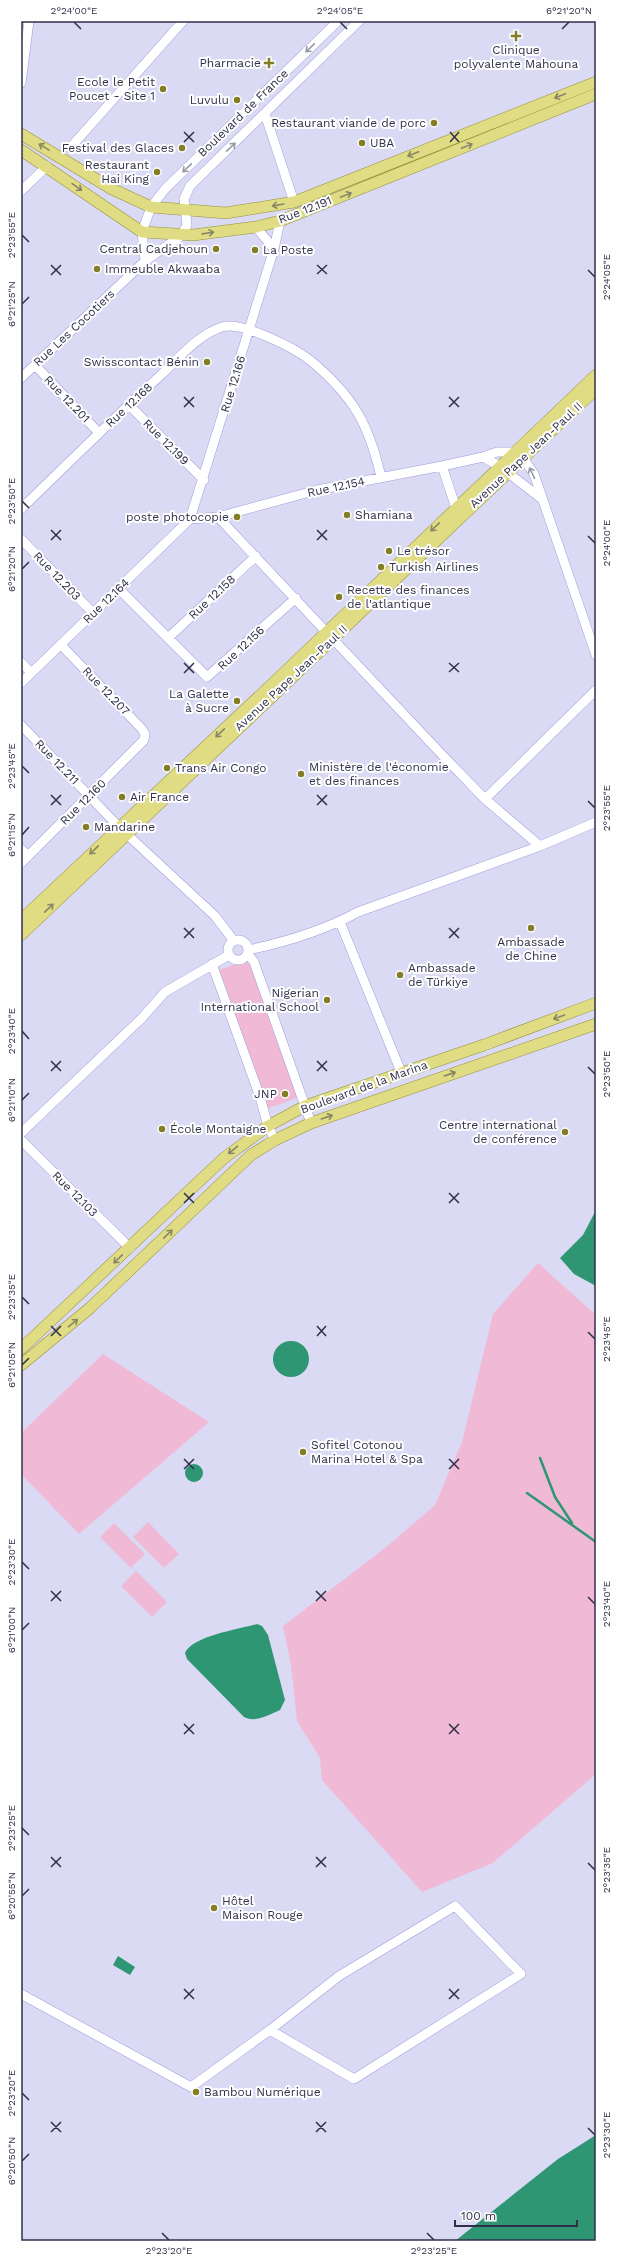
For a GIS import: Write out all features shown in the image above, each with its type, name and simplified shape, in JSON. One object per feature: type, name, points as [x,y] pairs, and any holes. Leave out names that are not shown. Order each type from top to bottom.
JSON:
[{"type":"main road","name":"Rue 12.191","points":[[151,207],[226,213],[294,202],[596,82]]},
{"type":"main road","name":"Rue 12.191","points":[[21,150],[47,166],[142,232],[181,236],[256,227],[280,221],[596,94]]},
{"type":"main road","points":[[21,134],[112,189],[151,207]]},
{"type":"main road","name":"Avenue Pape Jean-Paul II","points":[[519,455],[596,375]]},
{"type":"main road","name":"Avenue Pape Jean-Paul II","points":[[21,920],[122,831],[519,455],[596,389]]},
{"type":"main road","name":"Avenue Pape Jean-Paul II","points":[[330,635],[456,508],[503,470]]},
{"type":"main road","name":"Avenue Pape Jean-Paul II","points":[[21,935],[122,831]]},
{"type":"main road","name":"Boulevard de la Marina","points":[[21,1349],[224,1158],[268,1126],[305,1106],[401,1072],[484,1045],[596,1003]]},
{"type":"main road","name":"Boulevard de la Marina","points":[[21,1365],[90,1308],[251,1155],[275,1140],[311,1123],[596,1024]]},
{"type":"street","points":[[21,83],[29,21]]},
{"type":"street","points":[[70,148],[183,21]]},
{"type":"street","name":"Boulevard de France","points":[[142,232],[151,207],[165,189],[337,21]]},
{"type":"street","name":"Boulevard de France","points":[[181,236],[187,225],[184,200],[190,186],[359,21]]},
{"type":"street","points":[[265,114],[294,202]]},
{"type":"street","points":[[21,191],[47,166]]},
{"type":"street","name":"Rue 12.166","points":[[190,519],[204,480],[274,249],[280,221]]},
{"type":"street","points":[[256,227],[274,249]]},
{"type":"street","points":[[142,232],[145,261]]},
{"type":"street","name":"Rue Les Cocotiers","points":[[21,378],[145,261],[181,236]]},
{"type":"street","name":"Rue 12.168","points":[[21,509],[129,404],[210,332],[224,326],[249,330],[279,341],[304,355],[329,376],[358,409],[376,454],[381,477]]},
{"type":"street","name":"Rue 12.201","points":[[35,366],[99,433]]},
{"type":"street","name":"Rue 12.199","points":[[129,404],[204,480]]},
{"type":"street","name":"Rue 12.154","points":[[190,519],[218,517],[317,490],[442,466],[483,457],[497,452],[519,455]]},
{"type":"street","points":[[519,455],[534,474],[594,644],[596,655]]},
{"type":"street","points":[[483,457],[542,499]]},
{"type":"street","points":[[442,466],[456,508]]},
{"type":"street","points":[[218,517],[485,799],[540,846]]},
{"type":"street","name":"Rue 12.164","points":[[21,683],[190,519]]},
{"type":"street","name":"Rue 12.203","points":[[21,539],[92,613]]},
{"type":"street","name":"Rue 12.158","points":[[168,638],[256,556]]},
{"type":"street","name":"Rue 12.156","points":[[118,588],[207,677],[296,598]]},
{"type":"street","name":"Rue 12.207","points":[[61,645],[142,729],[145,734],[144,740]]},
{"type":"street","points":[[21,662],[31,673]]},
{"type":"street","points":[[485,799],[596,690]]},
{"type":"street","name":"Rue 12.211","points":[[21,725],[122,831],[215,916],[234,941]]},
{"type":"street","name":"Rue 12.160","points":[[21,863],[144,740]]},
{"type":"street","points":[[229,955],[239,960],[248,952],[289,941],[340,922],[358,912],[540,846],[596,822]]},
{"type":"street","points":[[21,849],[28,856]]},
{"type":"street","points":[[340,922],[401,1072]]},
{"type":"street","points":[[229,955],[228,947],[234,941],[241,941],[254,962],[311,1123]]},
{"type":"street","points":[[21,1133],[142,1018],[165,992],[229,955]]},
{"type":"street","points":[[212,964],[260,1097],[268,1126],[275,1140]]},
{"type":"street","name":"Rue 12.103","points":[[21,1140],[130,1248]]},
{"type":"street","points":[[21,1994],[191,2087],[270,2030],[339,1976],[455,1906],[521,1974],[354,2079],[270,2030]]},
{"type":"shaded area","points":[[250,959],[297,1098],[266,1109],[219,970]]},
{"type":"shaded area","points":[[596,1210],[596,1286],[574,1274],[560,1258],[583,1235]]},
{"type":"shaded area","points":[[538,1263],[596,1315],[596,1774],[493,1863],[422,1892],[322,1780],[320,1758],[297,1721],[291,1665],[283,1626],[385,1548],[435,1505],[462,1442],[493,1314]]},
{"type":"shaded area","points":[[295,1341],[304,1346],[308,1352],[308,1366],[304,1372],[295,1377],[287,1377],[278,1372],[274,1366],[273,1355],[278,1346],[284,1342]]},
{"type":"shaded area","points":[[103,1354],[209,1422],[79,1534],[21,1474],[21,1433]]},
{"type":"shaded area","points":[[194,1464],[200,1467],[203,1473],[200,1479],[194,1482],[188,1479],[185,1473],[188,1467]]},
{"type":"shaded area","points":[[148,1522],[179,1554],[164,1568],[133,1537]]},
{"type":"shaded area","points":[[114,1523],[145,1554],[131,1568],[100,1537]]},
{"type":"shaded area","points":[[136,1571],[167,1602],[152,1617],[121,1586]]},
{"type":"shaded area","points":[[257,1624],[262,1626],[268,1635],[285,1700],[280,1710],[262,1718],[248,1719],[244,1717],[187,1659],[185,1653],[189,1647],[206,1638]]},
{"type":"shaded area","points":[[118,1956],[135,1967],[130,1975],[113,1965]]},
{"type":"shaded area","points":[[596,2135],[596,2241],[455,2241],[558,2159]]},
{"type":"waterway","points":[[540,1458],[555,1497],[572,1523]]},
{"type":"waterway","points":[[527,1493],[596,1542]]},
{"type":"place","name":"Clinique polyvalente Mahouna","points":[[516,36]]},
{"type":"place","name":"Pharmacie","points":[[269,63]]},
{"type":"place","name":"Ecole le Petit Poucet - Site 1","points":[[163,89]]},
{"type":"place","name":"Luvulu","points":[[237,100]]},
{"type":"place","name":"Restaurant viande de porc","points":[[434,123]]},
{"type":"place","name":"UBA","points":[[362,143]]},
{"type":"place","name":"Festival des Glaces","points":[[182,148]]},
{"type":"place","name":"Restaurant Hai King","points":[[157,172]]},
{"type":"place","name":"Central Cadjehoun","points":[[216,249]]},
{"type":"place","name":"La Poste","points":[[255,250]]},
{"type":"place","name":"Immeuble Akwaaba","points":[[97,269]]},
{"type":"place","name":"Swisscontact Bénin","points":[[207,362]]},
{"type":"place","name":"Shamiana","points":[[347,515]]},
{"type":"place","name":"poste photocopie","points":[[237,517]]},
{"type":"place","name":"Le trésor","points":[[389,551]]},
{"type":"place","name":"Turkish Airlines","points":[[381,567]]},
{"type":"place","name":"Recette des finances de l'atlantique","points":[[339,597]]},
{"type":"place","name":"La Galette à Sucre","points":[[237,701]]},
{"type":"place","name":"Trans Air Congo","points":[[167,768]]},
{"type":"place","name":"Ministère de l'économie et des finances","points":[[301,774]]},
{"type":"place","name":"Air France","points":[[122,797]]},
{"type":"place","name":"Mandarine","points":[[86,827]]},
{"type":"place","name":"Ambassade de Chine","points":[[531,928]]},
{"type":"place","name":"Ambassade de Türkiye","points":[[400,975]]},
{"type":"place","name":"Nigerian International School","points":[[327,1000]]},
{"type":"place","name":"JNP","points":[[285,1094]]},
{"type":"place","name":"École Montaigne","points":[[162,1129]]},
{"type":"place","name":"Centre international de conférence","points":[[565,1132]]},
{"type":"place","name":"Sofitel Cotonou Marina Hotel & Spa","points":[[303,1452]]},
{"type":"place","name":"Hôtel Maison Rouge","points":[[214,1908]]},
{"type":"place","name":"Bambou Numérique","points":[[196,2092]]}]
